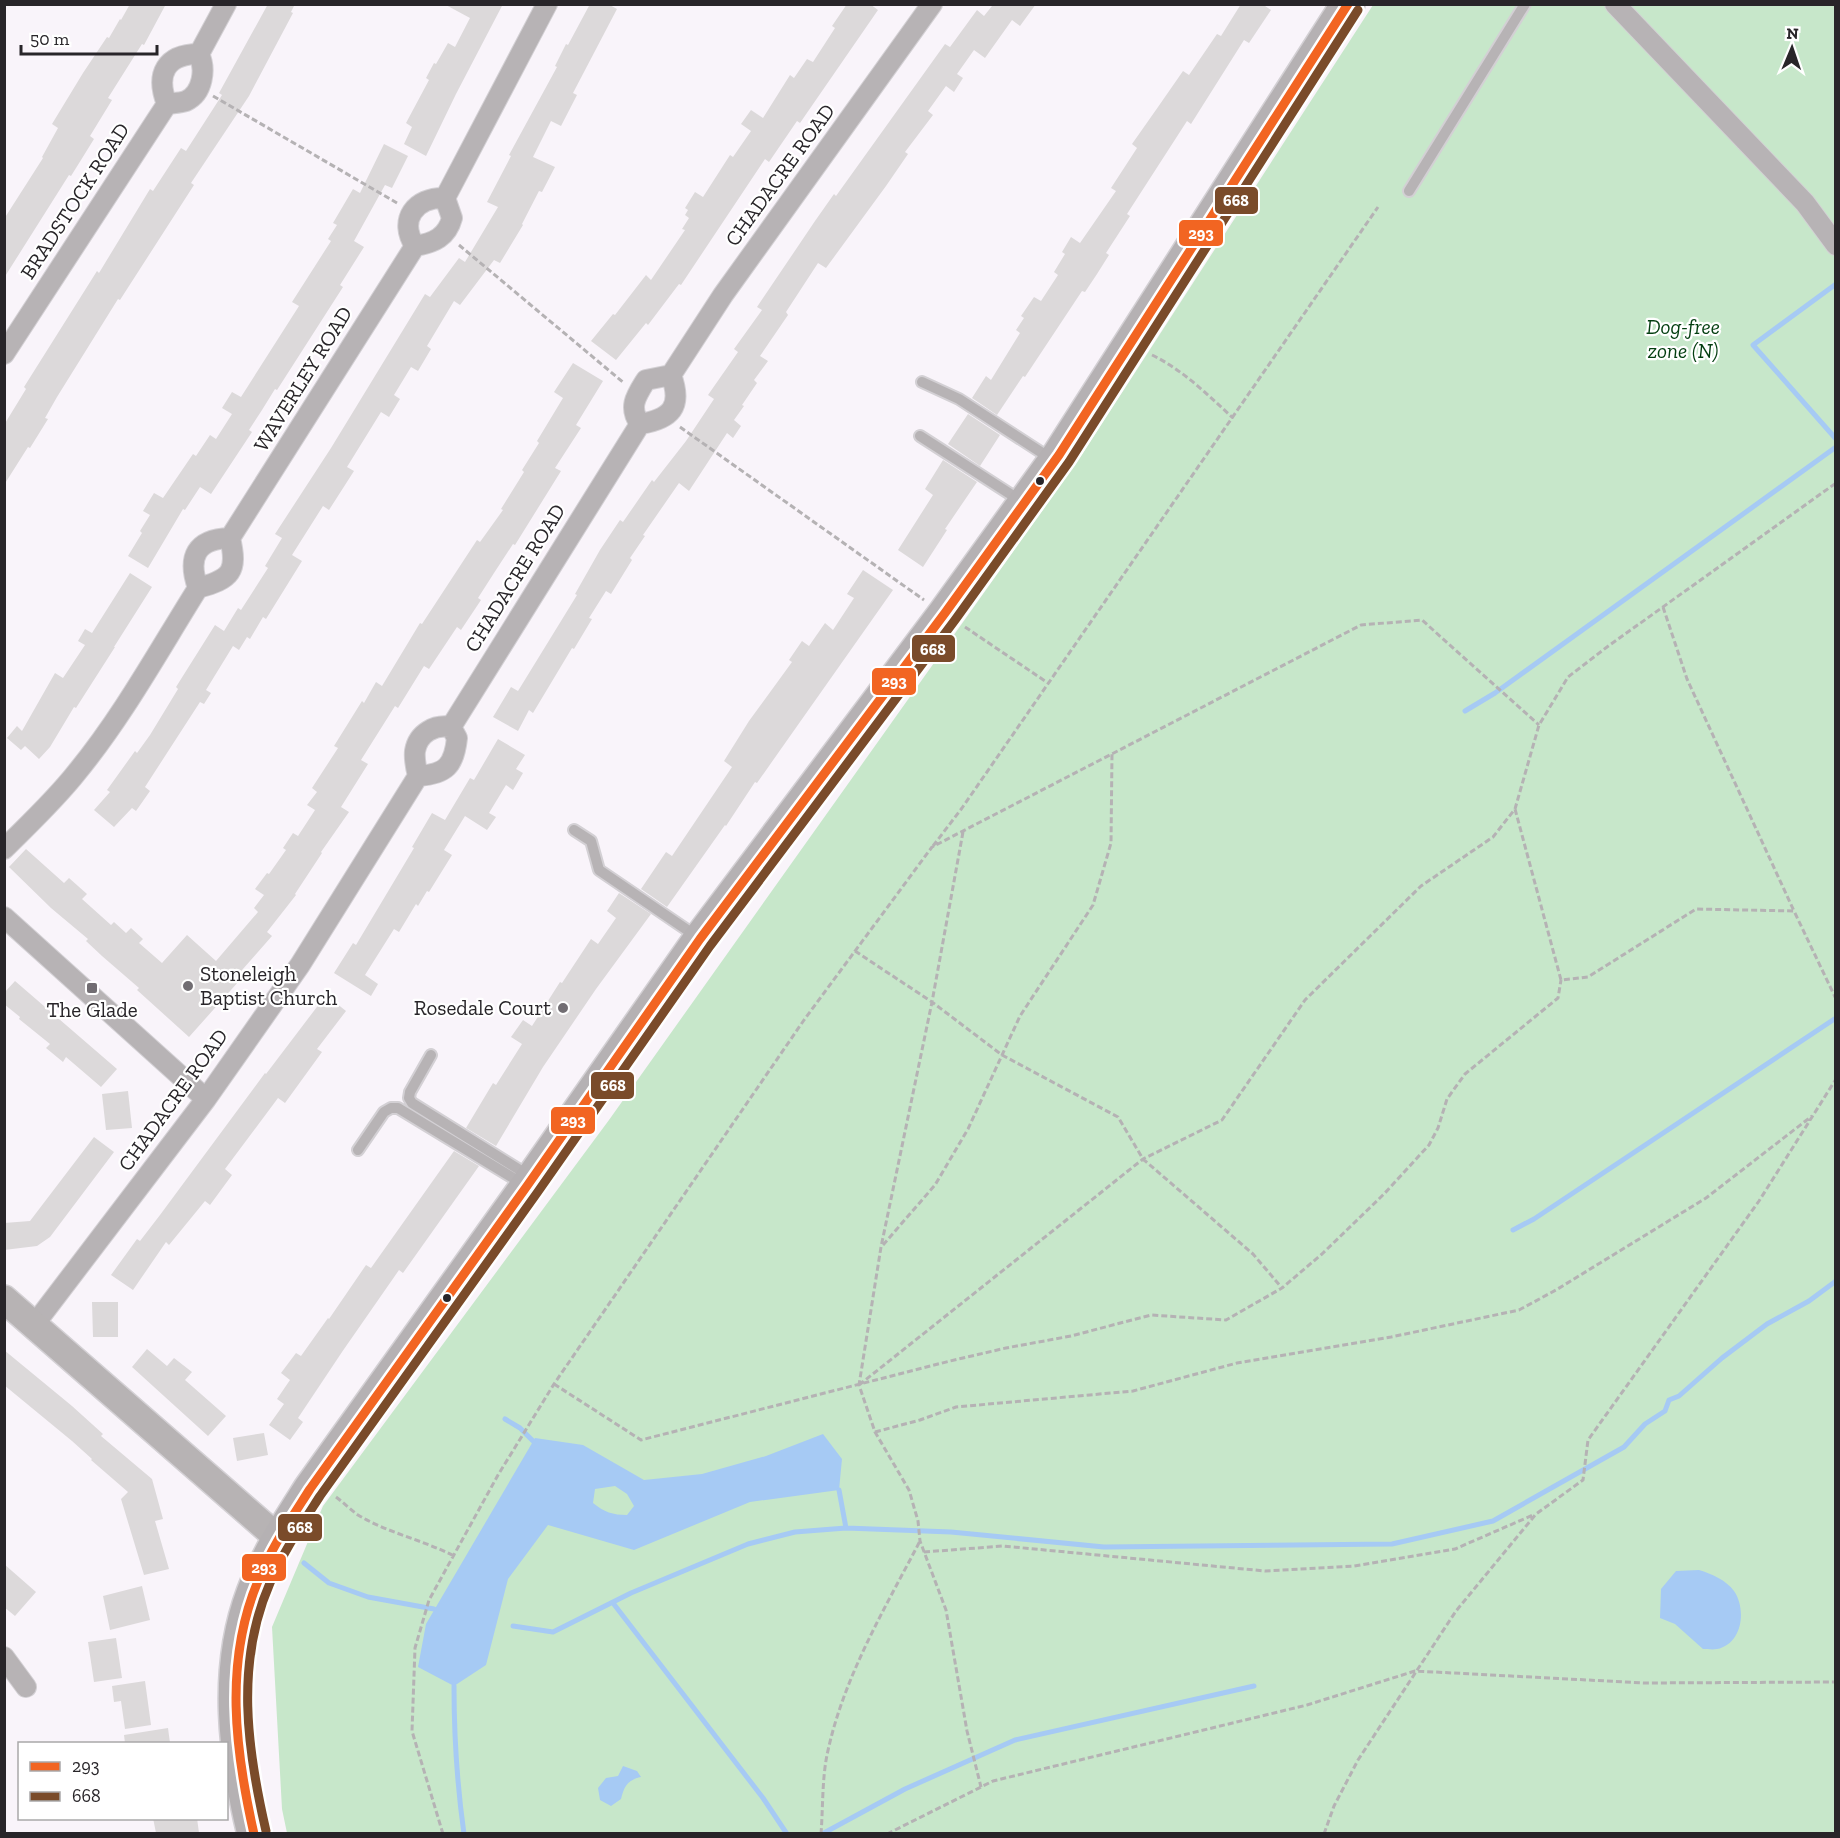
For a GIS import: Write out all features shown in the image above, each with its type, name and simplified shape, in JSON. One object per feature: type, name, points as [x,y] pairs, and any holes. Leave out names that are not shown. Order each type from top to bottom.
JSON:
[{"type":"highway","points":[[254,1833],[236,1735],[236,1674],[242,1632],[252,1593],[278,1538],[700,939],[945,613],[1054,462],[1348,4]]},
{"type":"street","points":[[199,54],[187,54],[175,58],[167,65],[161,90],[166,104],[184,102],[199,88],[203,74],[199,54],[226,4]]},
{"type":"street","points":[[445,198],[427,200],[412,212],[408,229],[415,246],[430,244],[446,234],[452,218],[445,198],[547,4]]},
{"type":"street","name":"CHADACRE ROAD","points":[[670,375],[723,295],[932,4]]},
{"type":"street","points":[[1616,4],[1805,203],[1836,245]]},
{"type":"street","name":"BRADSTOCK ROAD","points":[[4,354],[166,104]]},
{"type":"street","name":"WAVERLEY ROAD","points":[[230,538],[415,246]]},
{"type":"street","points":[[670,375],[676,389],[676,400],[669,415],[640,424],[634,417],[633,403],[638,392],[646,380],[670,375]]},
{"type":"street","name":"CHADACRE ROAD","points":[[451,727],[640,424]]},
{"type":"street","points":[[4,849],[61,792],[92,753],[198,588],[212,584],[230,573],[234,563],[230,538],[216,538],[196,552],[192,561],[193,574],[198,588]]},
{"type":"street","points":[[440,725],[451,727],[457,738],[453,761],[442,771],[432,775],[418,776],[415,752],[419,740],[430,729],[440,725]]},
{"type":"street","name":"CHADACRE ROAD","points":[[34,1325],[206,1099],[300,965],[418,776]]},
{"type":"street","points":[[4,918],[206,1099]]},
{"type":"street","points":[[4,1299],[278,1538]]},
{"type":"street","points":[[4,1657],[26,1687]]},
{"type":"lane","points":[[1409,191],[1525,4]]},
{"type":"lane","points":[[922,382],[959,399],[1054,462]]},
{"type":"lane","points":[[920,436],[1024,503]]},
{"type":"lane","points":[[574,830],[591,841],[599,870],[700,939]]},
{"type":"lane","points":[[431,1055],[410,1092],[409,1098],[412,1103],[530,1182]]},
{"type":"lane","points":[[358,1150],[384,1112],[391,1108],[398,1108],[530,1182]]},
{"type":"path","points":[[199,88],[412,212]]},
{"type":"path","points":[[443,1833],[412,1731],[415,1648],[429,1600],[498,1475],[554,1384],[684,1192],[804,1020],[962,808],[1378,207]]},
{"type":"path","points":[[446,234],[615,377],[638,392]]},
{"type":"path","points":[[1130,345],[1163,361],[1196,384],[1233,418]]},
{"type":"path","points":[[669,415],[684,431],[910,591],[1048,683]]},
{"type":"path","points":[[859,1385],[1143,1159],[1222,1120],[1305,1000],[1421,886],[1493,837],[1515,809],[1539,725],[1568,676],[1836,483]]},
{"type":"path","points":[[1663,607],[1687,680],[1836,999]]},
{"type":"path","points":[[932,848],[1361,625],[1422,620],[1539,725]]},
{"type":"path","points":[[881,1247],[935,1185],[968,1129],[1020,1016],[1093,905],[1111,843],[1112,754]]},
{"type":"path","points":[[554,1384],[641,1440],[950,1361],[1071,1336],[1151,1315],[1226,1320],[1282,1288],[1384,1194],[1429,1145],[1438,1128],[1447,1100],[1464,1074],[1558,998],[1561,980],[1515,809]]},
{"type":"path","points":[[963,832],[932,1002],[881,1247],[859,1385],[874,1432],[909,1490],[918,1521],[920,1541],[946,1610],[967,1731],[981,1787]]},
{"type":"path","points":[[1561,980],[1588,977],[1696,909],[1794,911]]},
{"type":"path","points":[[855,951],[932,1002],[1002,1055],[1118,1117],[1143,1159],[1253,1254],[1282,1288]]},
{"type":"path","points":[[1324,1833],[1334,1806],[1358,1761],[1415,1671],[1456,1611],[1536,1514],[1583,1478],[1588,1440],[1759,1201],[1836,1079]]},
{"type":"path","points":[[874,1432],[920,1420],[956,1407],[1133,1391],[1237,1363],[1391,1337],[1519,1310],[1706,1198],[1812,1116]]},
{"type":"path","points":[[316,1482],[358,1515],[454,1556]]},
{"type":"path","points":[[924,1552],[1002,1546],[1265,1571],[1354,1566],[1455,1549],[1536,1514]]},
{"type":"path","points":[[821,1833],[826,1758],[837,1714],[853,1672],[920,1541]]},
{"type":"path","points":[[887,1833],[993,1781],[1307,1705],[1415,1671],[1645,1683],[1836,1682]]},
{"type":"green space","name":"Dog-free zone (N)","points":[[1373,5],[1835,5],[1835,1833],[287,1833],[282,1809],[272,1627],[323,1506],[609,1120],[1079,459]]},
{"type":"water","points":[[823,1434],[842,1459],[839,1490],[750,1502],[634,1550],[548,1525],[508,1579],[486,1665],[454,1686],[418,1667],[426,1624],[535,1438],[583,1445],[644,1480],[702,1474],[766,1456]],"holes":[[[615,1486],[627,1494],[634,1506],[627,1515],[609,1512],[593,1503],[595,1489]]]},
{"type":"water","points":[[1699,1570],[1727,1584],[1734,1591],[1740,1607],[1740,1625],[1737,1633],[1725,1646],[1717,1649],[1703,1649],[1675,1624],[1660,1618],[1661,1589],[1676,1571]]},
{"type":"water","points":[[623,1766],[637,1771],[641,1777],[629,1782],[621,1799],[611,1806],[600,1800],[598,1788],[606,1778],[618,1776]]},
{"type":"building","points":[[130,4],[166,4],[144,45],[142,44],[108,98],[112,100],[90,136],[94,139],[4,278],[4,219],[43,158],[58,128],[52,124],[83,73]]},
{"type":"building","points":[[268,4],[295,4],[291,12],[293,13],[249,96],[191,183],[194,185],[120,300],[118,299],[57,397],[45,418],[48,419],[4,485],[4,425],[26,389],[24,387],[97,271],[99,273],[150,189],[153,191],[181,148],[186,151],[222,95],[219,93]]},
{"type":"building","points":[[444,4],[503,4],[426,156],[404,144],[412,127],[406,123],[429,80],[426,78],[434,63],[436,64],[448,43],[455,47],[470,18]]},
{"type":"building","points":[[590,4],[608,4],[617,9],[573,93],[577,95],[561,126],[551,121],[533,157],[555,167],[542,192],[539,191],[523,225],[500,263],[494,260],[460,305],[454,301],[427,346],[431,349],[418,371],[411,367],[394,395],[400,399],[389,417],[381,412],[347,467],[354,471],[329,510],[323,506],[292,555],[302,561],[266,619],[263,617],[250,639],[247,637],[239,650],[233,646],[206,690],[211,693],[204,704],[200,702],[145,787],[150,791],[136,811],[132,808],[114,827],[94,810],[110,792],[107,790],[135,751],[137,753],[150,735],[178,689],[176,687],[215,625],[224,631],[238,608],[241,610],[268,568],[265,566],[282,538],[275,534],[331,448],[425,294],[430,297],[459,258],[465,262],[498,207],[487,202],[511,156],[509,155],[557,67],[555,66],[566,44],[568,45]]},
{"type":"building","points":[[847,4],[870,4],[878,10],[800,123],[797,121],[769,162],[765,159],[681,285],[679,284],[648,325],[646,323],[616,360],[591,341],[646,275],[651,280],[685,230],[682,229],[689,218],[685,215],[688,210],[685,208],[695,192],[703,197],[730,155],[733,157],[751,131],[741,124],[751,110],[763,118],[790,75],[794,78],[807,59],[813,62],[835,28],[832,26]]},
{"type":"building","points":[[990,4],[1036,4],[1020,26],[1012,20],[985,58],[974,50],[957,74],[963,78],[954,92],[946,86],[928,111],[933,115],[905,152],[908,154],[826,268],[818,263],[786,312],[788,315],[760,356],[768,361],[754,380],[757,383],[734,420],[741,426],[733,438],[727,433],[689,491],[679,483],[643,535],[645,536],[630,558],[632,560],[611,594],[606,591],[589,618],[592,619],[533,713],[529,710],[518,731],[493,717],[511,687],[518,691],[577,595],[575,594],[600,550],[620,520],[623,522],[652,480],[654,482],[686,441],[714,399],[708,395],[738,352],[734,349],[762,310],[757,307],[815,221],[834,194],[836,196],[945,44],[950,47],[977,10],[984,16],[992,6]]},
{"type":"building","points":[[1241,4],[1262,4],[1271,10],[1249,43],[1244,40],[1191,124],[1187,121],[1127,214],[1130,216],[1106,253],[1109,255],[1097,274],[1085,292],[1082,291],[997,415],[972,398],[986,376],[991,380],[1020,333],[1016,330],[1024,318],[1021,316],[1034,297],[1041,301],[1058,275],[1054,272],[1065,254],[1062,252],[1071,237],[1080,243],[1116,191],[1111,188],[1137,148],[1132,144],[1183,71],[1189,75],[1217,34],[1221,36]]},
{"type":"building","points":[[384,144],[408,156],[392,188],[385,185],[354,241],[364,247],[340,285],[343,287],[277,390],[275,389],[249,430],[252,432],[211,494],[200,487],[185,510],[183,509],[148,568],[128,556],[150,515],[143,511],[154,493],[163,498],[193,454],[196,456],[210,435],[216,439],[232,414],[222,408],[232,392],[241,397],[299,306],[292,302],[331,241],[328,239],[337,225],[333,223],[353,189],[360,193]]},
{"type":"building","points":[[573,363],[603,381],[576,425],[581,428],[555,468],[561,471],[515,545],[513,544],[478,598],[481,600],[461,630],[457,627],[429,669],[424,666],[398,708],[395,706],[361,760],[368,764],[341,807],[349,812],[321,852],[296,895],[267,932],[272,936],[235,978],[239,981],[189,1037],[86,941],[88,939],[51,908],[9,867],[26,849],[64,883],[69,878],[87,894],[82,899],[111,925],[114,922],[126,933],[131,928],[143,939],[139,943],[162,963],[187,935],[216,961],[258,912],[254,908],[264,895],[255,889],[286,850],[283,848],[293,833],[298,836],[315,810],[307,805],[317,792],[312,788],[338,748],[334,746],[362,701],[364,703],[376,682],[382,686],[420,623],[422,624],[477,540],[480,542],[503,510],[501,509],[539,443],[537,441],[563,398],[554,392]]},
{"type":"building","points":[[968,414],[1000,435],[980,466],[948,444]]},
{"type":"building","points":[[943,460],[977,482],[945,529],[947,530],[923,567],[898,550],[933,495],[925,489]]},
{"type":"building","points":[[863,570],[893,590],[667,907],[641,889],[666,852],[672,856],[732,767],[724,761],[749,721],[792,662],[789,660],[802,641],[809,646],[825,623],[833,630],[854,598],[847,594]]},
{"type":"building","points":[[130,573],[152,587],[50,747],[39,759],[25,746],[21,750],[7,738],[17,726],[22,731],[55,673],[63,678],[85,645],[78,641],[85,629],[92,633]]},
{"type":"building","points":[[498,739],[525,755],[516,769],[523,773],[513,790],[506,785],[489,813],[496,817],[487,830],[465,816],[444,850],[452,855],[429,892],[427,891],[418,906],[416,904],[399,932],[394,929],[365,975],[378,984],[371,996],[334,973],[353,943],[356,945],[414,848],[412,847],[432,813],[445,820],[470,778],[474,780]]},
{"type":"building","points":[[619,893],[651,914],[543,1067],[496,1146],[466,1128],[493,1083],[496,1085],[522,1044],[511,1037],[523,1020],[532,1026],[591,939],[598,944],[616,918],[607,911]]},
{"type":"building","points":[[15,981],[117,1069],[101,1087],[66,1057],[63,1062],[46,1048],[50,1044],[4,1004],[4,993]]},
{"type":"building","points":[[326,995],[346,1011],[317,1049],[322,1052],[285,1103],[278,1098],[225,1169],[232,1175],[210,1205],[205,1201],[169,1245],[166,1242],[133,1290],[111,1275],[137,1239],[140,1241],[160,1215]]},
{"type":"building","points":[[128,1091],[132,1128],[106,1130],[102,1094]]},
{"type":"building","points":[[94,1137],[114,1152],[50,1237],[37,1246],[4,1250],[4,1223],[30,1221]]},
{"type":"building","points":[[454,1151],[479,1166],[403,1273],[399,1270],[342,1352],[298,1418],[303,1422],[290,1440],[269,1425],[284,1404],[277,1399],[290,1380],[281,1373],[296,1353],[301,1356],[366,1265],[371,1268]]},
{"type":"building","points":[[92,1302],[118,1302],[118,1337],[93,1337]]},
{"type":"building","points":[[147,1349],[167,1366],[174,1358],[192,1372],[185,1380],[226,1416],[208,1436],[132,1367]]},
{"type":"building","points":[[4,1350],[72,1406],[103,1434],[101,1436],[152,1479],[163,1519],[155,1521],[169,1569],[144,1575],[121,1499],[128,1492],[72,1441],[4,1385]]},
{"type":"building","points":[[264,1433],[268,1455],[237,1461],[233,1438]]},
{"type":"building","points":[[4,1564],[36,1592],[15,1616],[4,1607]]},
{"type":"building","points":[[142,1586],[150,1620],[110,1630],[103,1596]]},
{"type":"building","points":[[116,1638],[122,1678],[94,1682],[88,1642]]},
{"type":"building","points":[[145,1681],[151,1725],[125,1729],[121,1701],[114,1702],[112,1686]]},
{"type":"building","points":[[168,1728],[170,1742],[125,1742],[124,1735]]},
{"type":"building","points":[[153,1820],[197,1820],[199,1833],[156,1833]]},
{"type":"waterway","points":[[1836,284],[1753,345],[1836,439]]},
{"type":"waterway","points":[[1465,711],[1495,693],[1836,447]]},
{"type":"waterway","points":[[1513,1230],[1534,1219],[1836,1018]]},
{"type":"waterway","points":[[839,1490],[846,1528],[951,1532],[1104,1547],[1392,1544],[1493,1521],[1624,1447],[1645,1424],[1665,1411],[1669,1400],[1679,1396],[1722,1358],[1767,1324],[1809,1301],[1836,1281]]},
{"type":"waterway","points":[[505,1419],[520,1428],[533,1441]]},
{"type":"waterway","points":[[513,1626],[553,1632],[631,1593],[748,1544],[795,1532],[846,1528]]},
{"type":"waterway","points":[[304,1563],[329,1583],[368,1597],[434,1609]]},
{"type":"waterway","points":[[613,1603],[763,1798],[787,1834]]},
{"type":"waterway","points":[[454,1686],[456,1760],[464,1834]]},
{"type":"waterway","points":[[822,1834],[905,1789],[1015,1740],[1254,1686]]},
{"type":"transit line","name":"293","points":[[254,1834],[238,1738],[237,1674],[240,1643],[247,1612],[263,1569],[282,1534],[310,1489],[700,939],[945,613],[1059,455],[1348,4]]},
{"type":"transit line","name":"668","points":[[266,1831],[250,1738],[248,1675],[259,1613],[270,1583],[293,1538],[320,1496],[710,946],[955,620],[1069,462],[1358,10]]},
{"type":"place","name":"Stoneleigh Baptist Church","points":[[188,986]]},
{"type":"place","name":"The Glade","points":[[92,988]]},
{"type":"place","name":"Rosedale Court","points":[[563,1008]]}]
